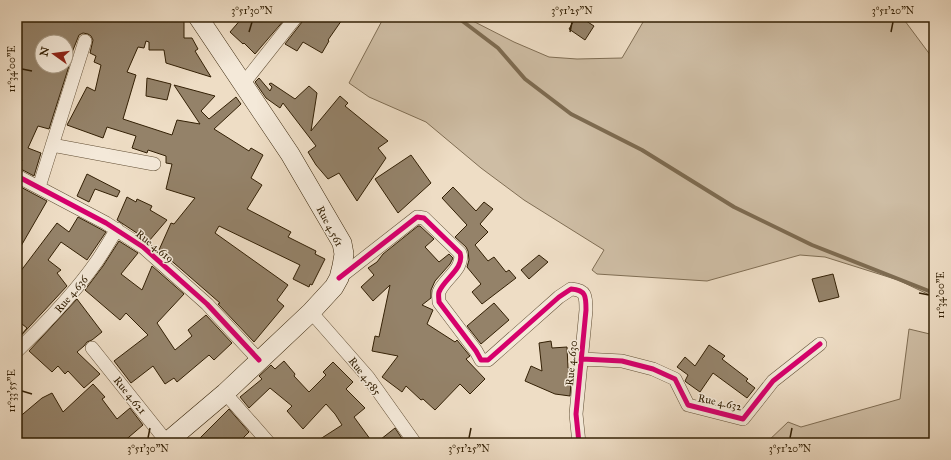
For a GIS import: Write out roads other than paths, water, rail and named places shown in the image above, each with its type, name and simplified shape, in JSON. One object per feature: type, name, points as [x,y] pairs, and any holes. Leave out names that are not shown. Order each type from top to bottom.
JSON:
[{"type":"main road","name":"Rue 4.561","points":[[166,442],[226,393],[311,312],[334,287],[339,278],[344,254],[342,244],[290,154],[198,17]]},
{"type":"street","points":[[242,84],[296,17]]},
{"type":"street","points":[[39,187],[85,41]]},
{"type":"street","points":[[52,145],[154,164]]},
{"type":"street","name":"Rue 4.619","points":[[17,176],[117,229],[143,247],[208,304],[259,360]]},
{"type":"street","name":"Rue 4.630","points":[[339,278],[417,217],[424,218],[460,253],[460,263],[439,292],[439,302],[476,351],[481,360],[488,360],[565,293],[571,289],[583,292],[586,298],[582,359],[576,414],[579,443]]},
{"type":"street","name":"Rue 4.636","points":[[17,351],[45,324],[71,294],[97,261],[117,229]]},
{"type":"street","name":"Rue 4.585","points":[[311,312],[368,377],[415,443]]},
{"type":"street","name":"Rue 4.632","points":[[582,359],[622,361],[652,369],[675,379],[688,405],[743,419],[773,381],[820,344]]},
{"type":"street","name":"Rue 4.621","points":[[92,348],[166,442]]},
{"type":"street","points":[[226,393],[269,443]]},
{"type":"waterway","points":[[457,17],[498,48],[525,79],[571,114],[642,150],[734,207],[812,245],[934,293]]}]
